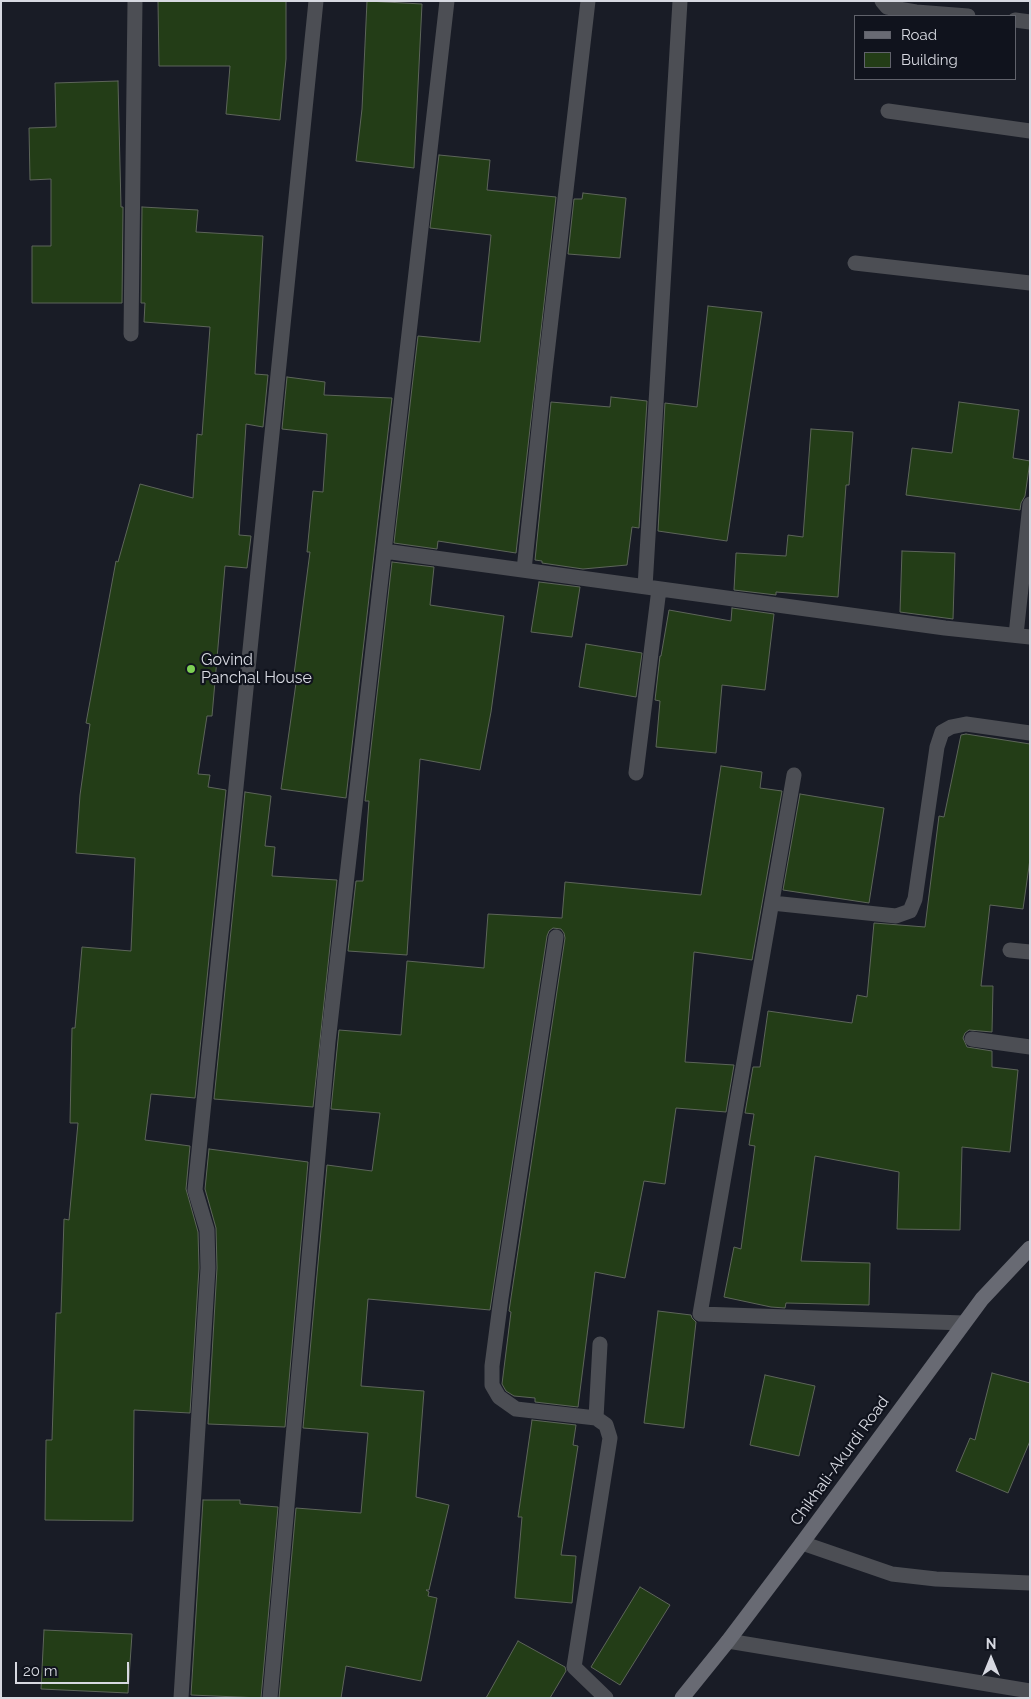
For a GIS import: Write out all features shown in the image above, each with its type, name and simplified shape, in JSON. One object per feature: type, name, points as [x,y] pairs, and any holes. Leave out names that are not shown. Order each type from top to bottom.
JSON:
[{"type":"main road","name":"Chikhali-Akurdi Road","points":[[682,1698],[802,1543],[964,1322],[982,1299],[1030,1248]]},
{"type":"street","points":[[130,334],[135,1]]},
{"type":"street","points":[[181,1698],[208,1268],[206,1230],[195,1190],[316,1]]},
{"type":"street","points":[[270,1698],[328,1042],[447,1]]},
{"type":"street","points":[[524,570],[588,1]]},
{"type":"street","points":[[636,773],[652,588],[680,1]]},
{"type":"street","points":[[882,1],[887,7],[916,12],[955,15]]},
{"type":"street","points":[[1016,20],[1030,22]]},
{"type":"street","points":[[888,111],[1030,131]]},
{"type":"street","points":[[855,264],[1030,283]]},
{"type":"street","points":[[384,551],[944,628],[1023,636],[1030,504]]},
{"type":"street","points":[[772,903],[896,916],[910,911],[915,899],[937,747],[942,732],[951,726],[966,724],[1030,732]]},
{"type":"street","points":[[794,775],[700,1314],[964,1322]]},
{"type":"street","points":[[556,937],[500,1308],[492,1366],[492,1384],[499,1396],[516,1409],[596,1418],[606,1425],[610,1438],[574,1667],[606,1698]]},
{"type":"street","points":[[1010,950],[1030,952]]},
{"type":"street","points":[[972,1039],[1030,1047]]},
{"type":"street","points":[[596,1418],[600,1344]]},
{"type":"street","points":[[802,1543],[892,1574],[936,1579],[1030,1583]]},
{"type":"street","points":[[728,1641],[1030,1691]]},
{"type":"building","points":[[158,1],[286,1],[286,59],[280,120],[226,114],[230,66],[159,66]]},
{"type":"building","points":[[367,1],[422,4],[414,168],[356,161],[362,109]]},
{"type":"building","points":[[118,81],[121,207],[123,207],[122,303],[32,303],[32,246],[51,246],[51,179],[30,180],[29,128],[56,127],[55,83]]},
{"type":"building","points":[[439,155],[490,160],[487,190],[556,197],[516,553],[438,541],[437,549],[394,543],[418,336],[480,342],[491,235],[430,228]]},
{"type":"building","points":[[583,193],[626,198],[620,258],[568,254],[574,199],[582,199]]},
{"type":"building","points":[[142,207],[198,210],[196,232],[263,236],[255,374],[268,375],[263,427],[246,424],[239,535],[251,536],[247,568],[225,566],[212,716],[207,716],[198,774],[210,775],[208,787],[226,790],[195,1098],[151,1094],[145,1140],[190,1146],[186,1189],[198,1232],[199,1268],[190,1413],[134,1410],[133,1521],[45,1520],[46,1440],[52,1440],[56,1313],[61,1313],[64,1219],[69,1220],[78,1123],[70,1123],[72,1028],[75,1028],[82,947],[131,951],[135,858],[76,853],[80,795],[90,724],[86,723],[116,561],[118,562],[140,484],[193,498],[197,434],[202,435],[210,327],[144,322],[145,303],[141,303]]},
{"type":"building","points":[[708,306],[762,312],[727,541],[658,531],[665,403],[697,407]]},
{"type":"building","points":[[287,377],[325,382],[324,395],[392,398],[346,798],[281,789],[296,683],[293,682],[310,552],[307,552],[313,491],[323,492],[327,434],[282,429]]},
{"type":"building","points":[[611,397],[647,401],[639,528],[632,527],[627,565],[583,569],[542,563],[542,561],[535,560],[551,402],[610,407]]},
{"type":"building","points":[[959,402],[1019,410],[1013,458],[1030,461],[1025,496],[1020,510],[906,495],[912,448],[952,453]]},
{"type":"building","points":[[811,429],[853,432],[849,485],[846,485],[838,597],[776,592],[776,595],[734,590],[736,553],[786,556],[788,535],[803,537]]},
{"type":"building","points":[[902,551],[955,553],[953,619],[900,612]]},
{"type":"building","points":[[392,562],[434,567],[430,605],[504,616],[491,712],[480,770],[420,759],[407,955],[348,951],[356,881],[363,881],[369,801],[365,801]]},
{"type":"building","points":[[539,582],[580,587],[572,637],[531,632]]},
{"type":"building","points":[[732,608],[774,614],[765,690],[722,685],[716,753],[656,747],[660,701],[655,700],[660,656],[669,610],[731,621]]},
{"type":"building","points":[[586,644],[642,653],[636,697],[579,687]]},
{"type":"building","points":[[966,734],[1030,744],[1030,859],[1023,909],[990,905],[981,986],[993,986],[992,1032],[969,1030],[963,1038],[967,1047],[992,1051],[992,1067],[1018,1070],[1010,1152],[962,1147],[960,1230],[897,1229],[899,1172],[815,1156],[801,1261],[870,1263],[869,1305],[786,1303],[785,1308],[771,1307],[724,1297],[734,1247],[741,1249],[755,1146],[749,1145],[754,1114],[745,1113],[753,1067],[760,1067],[768,1011],[852,1023],[857,995],[867,997],[874,923],[925,927],[939,816],[944,817],[961,735]]},
{"type":"building","points":[[721,766],[762,772],[760,788],[782,791],[752,960],[694,952],[685,1062],[734,1065],[726,1112],[676,1108],[665,1184],[644,1181],[625,1278],[595,1272],[578,1407],[535,1402],[535,1398],[514,1396],[506,1391],[502,1384],[511,1312],[509,1311],[565,938],[561,929],[553,928],[549,931],[490,1310],[368,1299],[361,1386],[424,1391],[416,1497],[449,1505],[429,1590],[426,1590],[429,1592],[428,1596],[437,1598],[421,1681],[346,1666],[341,1698],[279,1698],[296,1508],[361,1513],[368,1433],[303,1428],[327,1165],[372,1171],[380,1113],[331,1109],[339,1030],[401,1035],[407,961],[484,968],[488,914],[562,918],[565,882],[701,895]]},
{"type":"building","points":[[245,792],[271,796],[265,846],[275,847],[272,876],[337,880],[313,1107],[214,1099]]},
{"type":"building","points":[[800,794],[884,808],[869,903],[783,890]]},
{"type":"building","points":[[209,1149],[308,1162],[285,1427],[208,1424],[217,1268],[216,1228],[205,1189]]},
{"type":"building","points":[[658,1311],[691,1315],[696,1322],[684,1428],[644,1423]]},
{"type":"building","points":[[992,1373],[1030,1383],[1030,1441],[1008,1493],[956,1471],[970,1438],[975,1440]]},
{"type":"building","points":[[765,1375],[815,1386],[799,1456],[750,1445]]},
{"type":"building","points":[[532,1420],[576,1425],[573,1445],[578,1446],[561,1555],[576,1556],[572,1603],[515,1598],[522,1517],[518,1517]]},
{"type":"building","points":[[203,1500],[240,1500],[240,1504],[278,1507],[261,1698],[191,1695]]},
{"type":"building","points":[[640,1587],[670,1605],[620,1685],[591,1667]]},
{"type":"building","points":[[44,1630],[132,1634],[128,1693],[41,1689]]},
{"type":"building","points":[[518,1641],[565,1667],[566,1671],[550,1698],[486,1698]]},
{"type":"place","name":"Govind Panchal House","points":[[191,669]]}]
